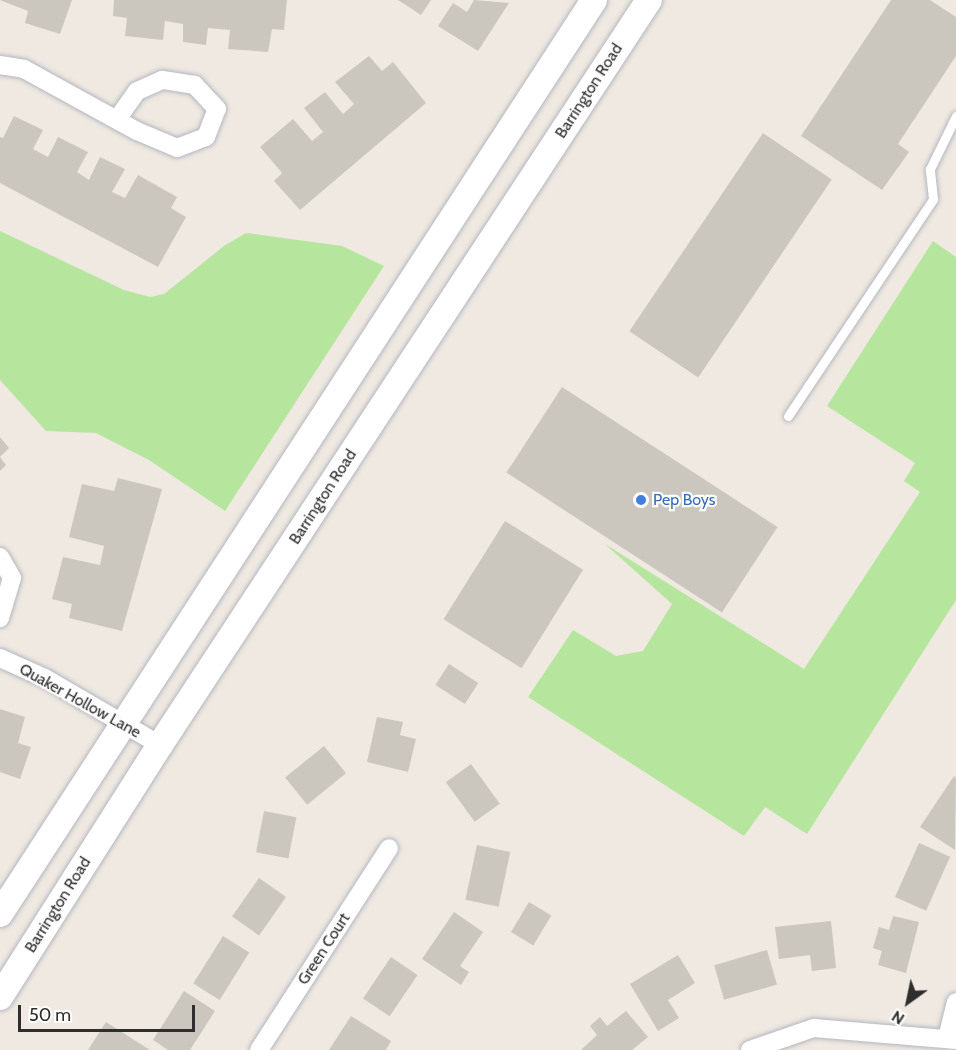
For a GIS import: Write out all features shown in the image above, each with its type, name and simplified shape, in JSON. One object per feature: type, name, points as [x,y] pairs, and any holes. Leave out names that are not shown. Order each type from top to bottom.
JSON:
[{"type":"main road","points":[[0,914],[594,0]]},
{"type":"main road","name":"Barrington Road","points":[[0,997],[160,745],[649,0]]},
{"type":"street","points":[[0,65],[24,69],[117,120],[177,147],[206,137],[217,109],[195,85],[162,80],[137,91],[117,120]]},
{"type":"street","points":[[0,557],[12,578],[0,618]]},
{"type":"street","name":"Quaker Hollow Lane","points":[[0,658],[45,678],[160,745]]},
{"type":"street","name":"Green Court","points":[[259,1050],[389,848]]},
{"type":"street","points":[[750,1050],[814,1028],[951,1039],[956,1002]]},
{"type":"lane","points":[[788,416],[933,199],[930,169],[956,116]]},
{"type":"green space","points":[[0,231],[124,290],[150,297],[164,294],[224,246],[246,233],[342,246],[384,266],[225,511],[149,460],[96,433],[46,431],[0,380]]},
{"type":"green space","points":[[933,241],[956,257],[956,600],[807,834],[765,807],[744,836],[528,697],[573,630],[616,656],[643,651],[672,604],[605,544],[804,669],[920,492],[904,481],[915,463],[827,406]]},
{"type":"building","points":[[0,0],[72,0],[60,34],[25,23],[28,11]]},
{"type":"building","points":[[114,0],[287,0],[284,30],[272,29],[268,52],[228,49],[230,30],[208,28],[206,45],[183,42],[183,24],[165,21],[163,40],[125,36],[127,18],[113,16]]},
{"type":"building","points":[[398,0],[431,0],[421,15]]},
{"type":"building","points":[[474,0],[509,3],[478,51],[438,26],[453,3],[467,12]]},
{"type":"building","points":[[891,0],[930,0],[956,17],[956,56],[898,144],[909,152],[882,190],[801,136]]},
{"type":"building","points":[[369,56],[382,71],[393,62],[426,103],[300,210],[274,181],[282,173],[260,147],[293,119],[312,141],[323,132],[304,108],[325,92],[343,114],[354,104],[335,82]]},
{"type":"building","points":[[14,116],[43,130],[33,149],[48,157],[58,137],[88,152],[77,172],[89,180],[100,157],[125,169],[112,192],[125,198],[138,175],[177,197],[171,208],[186,217],[158,267],[0,183],[0,137],[3,138]]},
{"type":"building","points":[[763,133],[832,179],[698,378],[629,331]]},
{"type":"building","name":"Pep Boys","points":[[562,387],[778,527],[722,613],[506,473]]},
{"type":"building","points":[[0,437],[9,448],[0,457]]},
{"type":"building","points":[[0,457],[6,465],[0,471]]},
{"type":"building","points":[[118,478],[162,489],[122,631],[69,618],[72,604],[52,599],[63,557],[100,565],[104,546],[69,537],[82,484],[114,491]]},
{"type":"building","points":[[505,521],[583,570],[522,668],[444,619]]},
{"type":"building","points":[[449,664],[478,683],[465,704],[435,685]]},
{"type":"building","points":[[0,709],[25,717],[18,743],[31,747],[20,779],[0,772]]},
{"type":"building","points":[[377,717],[403,722],[400,735],[416,739],[408,772],[367,762]]},
{"type":"building","points":[[324,746],[346,773],[307,805],[285,777]]},
{"type":"building","points":[[471,764],[500,804],[475,822],[446,782]]},
{"type":"building","points":[[954,776],[956,778],[955,850],[920,827]]},
{"type":"building","points":[[264,811],[296,817],[288,859],[256,852]]},
{"type":"building","points":[[919,843],[950,857],[926,911],[895,897]]},
{"type":"building","points":[[477,845],[510,852],[499,907],[465,900]]},
{"type":"building","points":[[259,878],[286,897],[259,935],[232,917]]},
{"type":"building","points":[[529,902],[551,915],[533,945],[511,932]]},
{"type":"building","points":[[454,912],[483,932],[460,966],[469,972],[461,985],[422,959]]},
{"type":"building","points":[[893,916],[919,922],[906,973],[878,965],[882,951],[873,948],[879,927],[889,930]]},
{"type":"building","points":[[831,921],[836,968],[812,971],[810,955],[779,959],[775,927]]},
{"type":"building","points":[[223,936],[249,952],[220,1000],[193,983]]},
{"type":"building","points":[[767,950],[777,985],[724,1000],[714,965]]},
{"type":"building","points":[[678,955],[695,983],[668,1000],[679,1018],[658,1031],[630,984]]},
{"type":"building","points":[[391,957],[418,975],[390,1016],[363,998]]},
{"type":"building","points":[[184,991],[215,1011],[190,1050],[168,1050],[153,1040]]},
{"type":"building","points":[[626,1011],[648,1037],[632,1050],[581,1050],[597,1035],[590,1026],[600,1017],[607,1026]]},
{"type":"building","points":[[351,1016],[391,1041],[386,1050],[329,1050]]},
{"type":"building","points":[[106,1022],[150,1050],[88,1050]]},
{"type":"place","name":"Pep Boys","points":[[641,500]]}]
